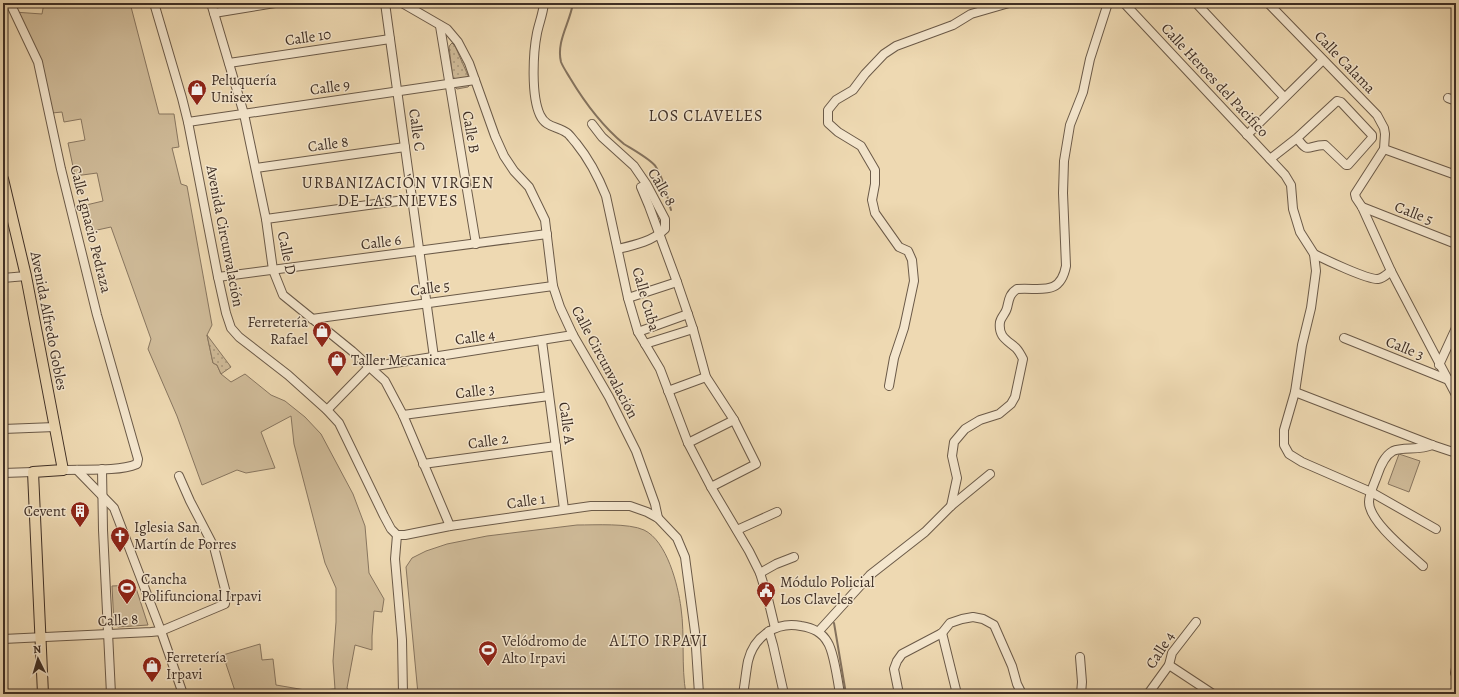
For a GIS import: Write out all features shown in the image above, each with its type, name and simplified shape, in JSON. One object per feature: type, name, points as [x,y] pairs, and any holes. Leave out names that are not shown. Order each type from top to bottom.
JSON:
[{"type":"main road","name":"Avenida Alfredo Gobles","points":[[3,179],[26,276],[63,470]]},
{"type":"main road","points":[[43,694],[33,472],[63,470]]},
{"type":"street","name":"Calle Ignacio Pedraza","points":[[10,3],[38,62],[61,169],[97,315],[138,459],[137,464],[131,466],[102,469]]},
{"type":"street","name":"Avenida Circunvalación","points":[[154,3],[188,122],[218,277],[231,328],[239,337],[288,375],[327,410],[339,423],[384,516],[391,529],[397,535]]},
{"type":"street","name":"Calle D","points":[[211,3],[244,114],[266,219],[274,270],[283,294],[385,381],[403,414],[450,526]]},
{"type":"street","points":[[214,12],[274,3]]},
{"type":"street","name":"Calle C","points":[[385,3],[434,357]]},
{"type":"street","name":"Calle Circunvalación","points":[[402,3],[447,29],[458,42],[475,80],[495,136],[504,156],[514,171],[529,187],[545,220],[553,286],[573,335],[609,397],[636,451],[655,504],[658,518]]},
{"type":"street","name":"Calle Cuba","points":[[544,3],[537,31],[534,58],[535,96],[540,115],[546,123],[555,129],[567,133],[588,157],[606,196],[628,298],[638,332],[660,369],[688,443],[711,487],[738,530],[760,573],[768,599],[774,645],[784,694]]},
{"type":"street","points":[[889,386],[894,358],[904,328],[914,282],[912,260],[908,251],[899,247],[875,213],[872,200],[875,184],[875,170],[861,146],[838,132],[828,123],[828,110],[836,100],[853,90],[865,74],[884,54],[896,46],[953,25],[971,14],[1009,3]]},
{"type":"street","points":[[951,506],[957,478],[952,456],[954,442],[965,429],[980,420],[999,414],[1011,404],[1015,397],[1023,359],[1016,348],[1004,340],[1000,323],[1007,309],[1010,295],[1017,289],[1039,290],[1049,288],[1060,283],[1064,275],[1066,266],[1064,161],[1070,124],[1083,92],[1090,59],[1108,3]]},
{"type":"street","name":"Calle Heroes del Pacifico","points":[[1124,3],[1285,175],[1291,185],[1293,209],[1300,232],[1314,254]]},
{"type":"street","name":"Calle Calama","points":[[1268,3],[1377,115],[1384,128],[1384,149]]},
{"type":"street","points":[[1198,4],[1284,97]]},
{"type":"street","name":"Calle B","points":[[440,26],[476,244]]},
{"type":"street","name":"Calle 10","points":[[229,63],[390,39]]},
{"type":"street","points":[[1246,135],[1323,60]]},
{"type":"street","name":"Calle 9","points":[[188,122],[475,80]]},
{"type":"street","points":[[1272,161],[1299,141],[1337,101],[1341,102],[1372,135],[1369,142],[1348,165],[1346,165],[1325,145],[1306,149],[1299,141]]},
{"type":"street","name":"Calle 8","points":[[592,124],[602,137],[634,166],[647,185],[665,219],[665,229],[660,235]]},
{"type":"street","name":"Calle 8","points":[[256,168],[405,147]]},
{"type":"street","points":[[1456,175],[1384,149],[1355,194],[1391,271],[1456,395]]},
{"type":"street","points":[[641,187],[660,235],[693,328],[706,377],[734,420],[756,464],[711,487]]},
{"type":"street","points":[[266,219],[412,199]]},
{"type":"street","name":"Calle 5","points":[[1362,208],[1456,244]]},
{"type":"street","name":"Calle 6","points":[[218,277],[547,234]]},
{"type":"street","points":[[618,249],[651,240],[660,235]]},
{"type":"street","points":[[1314,254],[1347,270],[1376,279],[1384,277],[1391,271]]},
{"type":"street","points":[[1314,254],[1316,271],[1311,308],[1302,345],[1295,392],[1284,430],[1284,445],[1289,454],[1302,462],[1371,492],[1436,529]]},
{"type":"street","points":[[3,278],[26,276]]},
{"type":"street","points":[[628,298],[677,282]]},
{"type":"street","name":"Calle 5","points":[[312,319],[427,302],[553,286]]},
{"type":"street","points":[[638,332],[688,314]]},
{"type":"street","points":[[645,344],[693,328]]},
{"type":"street","points":[[1439,365],[1456,328]]},
{"type":"street","name":"Calle 4","points":[[369,366],[542,341],[573,335]]},
{"type":"street","name":"Calle 3","points":[[1344,338],[1456,383]]},
{"type":"street","name":"Calle A","points":[[542,341],[564,509]]},
{"type":"street","points":[[327,410],[369,366]]},
{"type":"street","points":[[668,391],[706,377]]},
{"type":"street","points":[[1295,392],[1456,453]]},
{"type":"street","name":"Calle 3","points":[[403,414],[550,396]]},
{"type":"street","points":[[688,443],[734,420]]},
{"type":"street","points":[[3,429],[55,427]]},
{"type":"street","points":[[1423,566],[1381,527],[1373,516],[1369,502],[1371,492],[1384,459],[1399,449],[1425,448],[1432,445]]},
{"type":"street","name":"Calle 2","points":[[423,464],[556,446]]},
{"type":"street","points":[[63,470],[102,469],[111,694]]},
{"type":"street","points":[[76,470],[114,508],[161,631],[183,694]]},
{"type":"street","points":[[3,473],[33,472]]},
{"type":"street","points":[[819,632],[870,575],[925,532],[951,506],[990,474]]},
{"type":"street","name":"Calle 8","points":[[3,639],[108,635],[161,631],[223,606],[226,600],[226,593],[214,547],[190,502],[179,476]]},
{"type":"street","name":"Calle 1","points":[[397,535],[591,506],[630,506],[658,518]]},
{"type":"street","points":[[738,530],[777,512]]},
{"type":"street","points":[[658,518],[677,538],[685,557],[695,632],[699,694]]},
{"type":"street","points":[[397,535],[395,559],[402,640],[403,694]]},
{"type":"street","points":[[760,573],[776,564],[794,557]]},
{"type":"street","points":[[899,694],[894,669],[902,654],[942,633],[950,623],[962,618],[973,617],[983,619],[994,625],[1012,666],[1017,684],[1022,694]]},
{"type":"street","name":"Calle 4","points":[[1148,694],[1169,665],[1172,653],[1196,622]]},
{"type":"street","points":[[744,694],[749,660],[753,648],[760,638],[772,629],[785,625],[799,625],[810,627],[819,632],[829,644],[840,694]]},
{"type":"street","points":[[942,633],[957,694]]},
{"type":"street","points":[[1080,657],[1082,682],[1081,694]]},
{"type":"street","points":[[1169,665],[1213,694]]},
{"type":"street","points":[[1456,668],[1456,675]]},
{"type":"shaded area","points":[[44,3],[130,3],[159,114],[174,114],[179,147],[172,148],[181,184],[187,186],[212,325],[207,335],[213,363],[217,365],[221,374],[231,382],[245,374],[271,395],[285,401],[305,417],[321,434],[353,494],[365,526],[369,573],[384,599],[382,612],[374,611],[372,650],[355,645],[347,688],[351,694],[236,694],[223,655],[260,644],[262,660],[273,659],[276,685],[311,691],[335,689],[333,661],[336,622],[336,588],[325,563],[294,444],[291,416],[261,432],[275,468],[246,473],[237,470],[202,485],[177,416],[148,349],[151,339],[111,227],[88,232],[82,206],[103,201],[97,173],[75,176],[68,143],[85,140],[81,119],[64,122],[62,112],[52,113],[39,58],[14,12],[42,14]]},
{"type":"shaded area","points":[[452,43],[455,46],[470,80],[471,84],[468,87],[457,89],[454,86],[449,47]]},
{"type":"shaded area","points":[[207,335],[231,367],[221,374],[217,365],[213,363]]},
{"type":"shaded area","points":[[1399,454],[1420,461],[1409,492],[1388,484]]},
{"type":"shaded area","points":[[577,525],[612,525],[638,528],[644,530],[652,536],[665,553],[674,576],[679,598],[683,629],[686,694],[418,694],[406,567],[412,558],[426,551],[447,544],[487,536]]},
{"type":"shaded area","name":"Cancha Polifuncional Irpavi","points":[[135,585],[148,625],[118,627],[114,624],[112,586]]},
{"type":"waterway","points":[[573,3],[560,47],[561,62],[582,96],[601,121],[624,144],[654,164],[663,182],[671,210]]},
{"type":"waterway","points":[[834,623],[846,694]]},
{"type":"place","name":"Peluquería Unisex","points":[[197,106]]},
{"type":"place","name":"Ferretería Rafael","points":[[322,348]]},
{"type":"place","name":"Taller Mecanica","points":[[337,377]]},
{"type":"place","name":"Cevent","points":[[80,528]]},
{"type":"place","name":"Iglesia San Martín de Porres","points":[[120,553]]},
{"type":"place","name":"Cancha Polifuncional Irpavi","points":[[127,605]]},
{"type":"place","name":"Módulo Policial Los Claveles","points":[[766,608]]},
{"type":"place","name":"Velódromo de Alto Irpavi","points":[[488,667]]},
{"type":"place","name":"Ferretería Irpavi","points":[[152,683]]},
{"type":"district","name":"LOS CLAVELES","points":[[706,115]]},
{"type":"district","name":"URBANIZACIÓN VIRGEN DE LAS NIEVES","points":[[398,191]]},
{"type":"district","name":"ALTO IRPAVI","points":[[659,640]]}]
